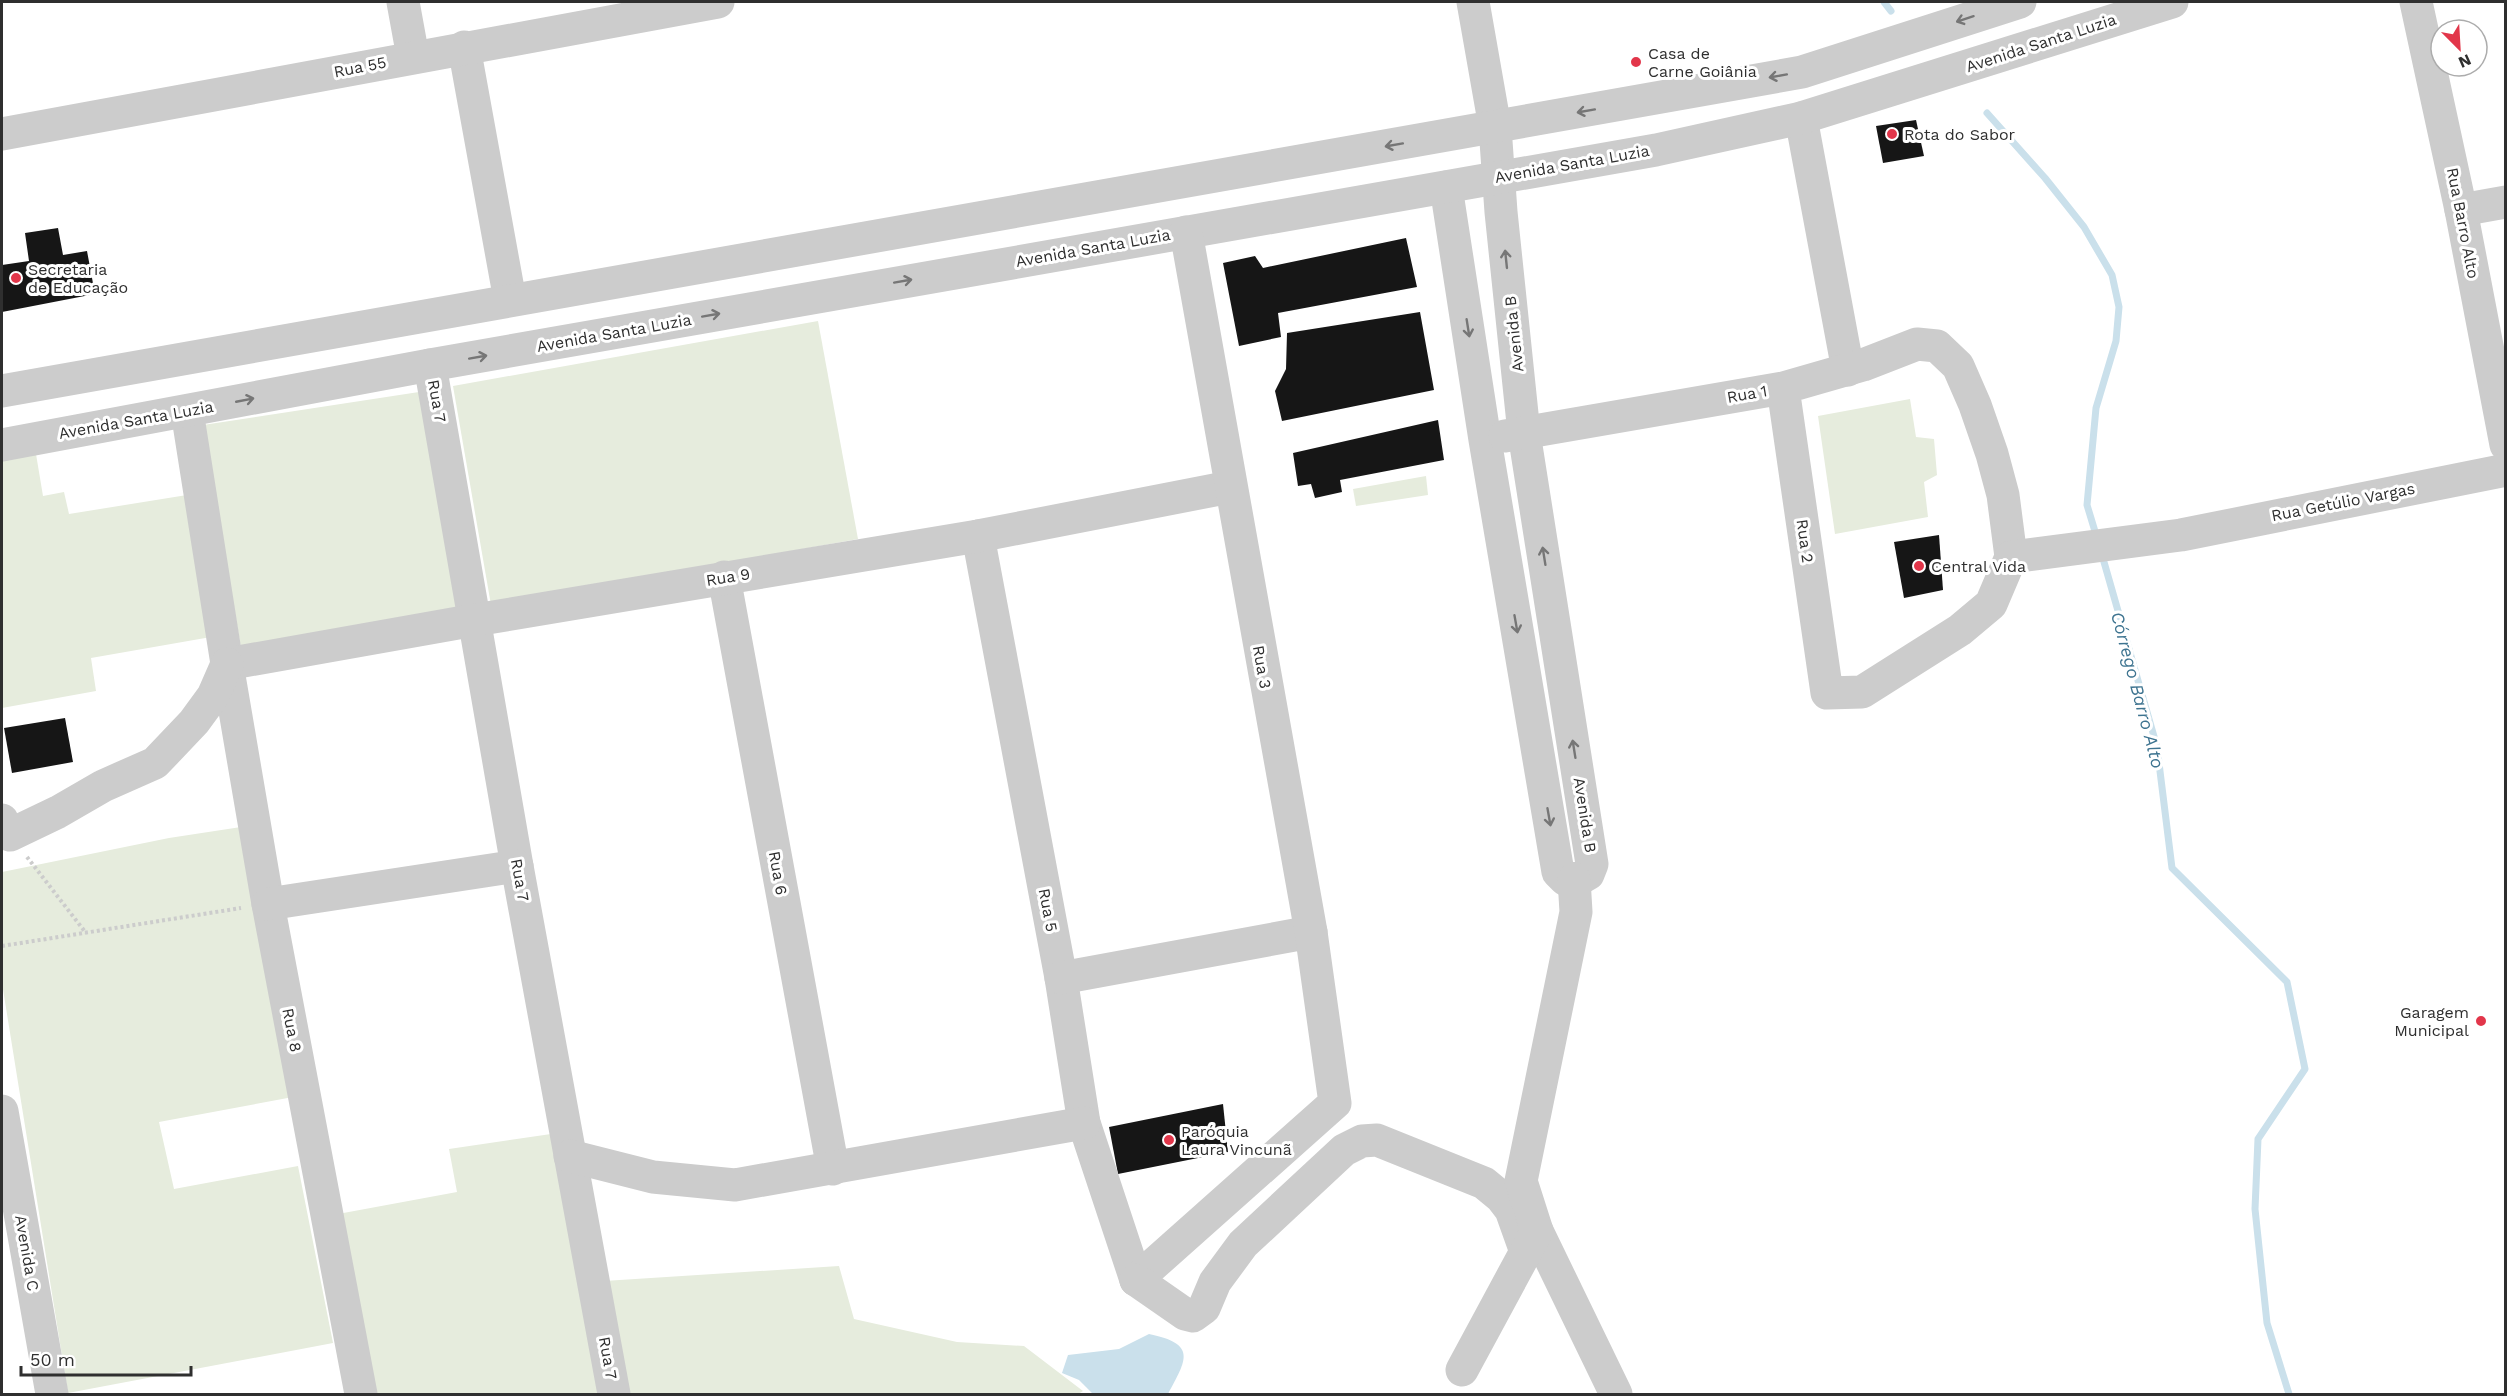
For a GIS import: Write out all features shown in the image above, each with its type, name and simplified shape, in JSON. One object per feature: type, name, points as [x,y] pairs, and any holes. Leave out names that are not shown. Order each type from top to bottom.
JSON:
[{"type":"street","points":[[403,2],[413,57]]},
{"type":"street","name":"Rua 55","points":[[2,134],[718,2]]},
{"type":"street","name":"Avenida B","points":[[1473,2],[1495,127],[1524,433],[1592,864],[1588,874],[1574,879]]},
{"type":"street","points":[[12,442],[7,390],[1802,72],[2020,2]]},
{"type":"street","name":"Avenida Santa Luzia","points":[[12,442],[430,365],[1656,150],[1801,118],[2172,2]]},
{"type":"street","name":"Rua Barro Alto","points":[[2416,2],[2461,210],[2505,445]]},
{"type":"street","points":[[464,47],[510,300]]},
{"type":"street","points":[[1801,118],[1848,370]]},
{"type":"street","points":[[1446,187],[1485,440],[1558,872],[1565,879],[1574,879],[1576,912],[1521,1181],[1531,1242],[1462,1370]]},
{"type":"street","points":[[2461,210],[2505,202]]},
{"type":"street","name":"Rua 3","points":[[1136,1280],[1335,1104],[1311,932],[1186,232]]},
{"type":"street","points":[[748,258],[757,307]]},
{"type":"street","name":"Rua 1","points":[[1485,440],[1783,388],[1848,370],[1917,344],[1937,346],[1958,366],[1975,405],[1992,454],[2002,495],[2011,557]]},
{"type":"street","name":"Rua 7","points":[[430,365],[517,866],[614,1395]]},
{"type":"street","name":"Rua 2","points":[[1783,388],[1827,693],[1862,692],[1960,630],[1991,604],[2011,557]]},
{"type":"street","name":"Rua 8","points":[[187,411],[268,904],[362,1395]]},
{"type":"street","name":"Rua Getúlio Vargas","points":[[2011,557],[2181,535],[2505,470]]},
{"type":"street","name":"Rua 9","points":[[227,664],[724,577],[978,536],[1230,487]]},
{"type":"street","name":"Rua 5","points":[[978,536],[1061,978],[1084,1123],[1136,1280]]},
{"type":"street","name":"Rua 6","points":[[724,577],[832,1169]]},
{"type":"street","points":[[6,828],[58,812],[103,786],[155,763],[207,705],[227,664]]},
{"type":"street","points":[[268,904],[517,866]]},
{"type":"street","points":[[1061,978],[1311,932]]},
{"type":"street","name":"Avenida C","points":[[2,1111],[52,1395]]},
{"type":"street","points":[[570,1156],[653,1177],[735,1185],[1084,1123]]},
{"type":"street","points":[[1136,1280],[1185,1314],[1193,1316],[1200,1313],[1215,1282],[1243,1244],[1344,1150],[1362,1141],[1377,1140],[1484,1183],[1501,1197],[1531,1242],[1616,1395]]},
{"type":"path","points":[[6,828],[86,933]]},
{"type":"path","points":[[2,946],[268,904]]},
{"type":"green space","points":[[818,321],[858,539],[491,605],[453,386]]},
{"type":"green space","points":[[419,392],[458,610],[241,648],[203,425]]},
{"type":"green space","points":[[1910,399],[1916,437],[1934,439],[1937,475],[1924,482],[1928,517],[1835,534],[1818,416]]},
{"type":"green space","points":[[36,454],[43,496],[64,492],[69,514],[187,495],[211,637],[91,658],[96,691],[2,708],[2,460]]},
{"type":"green space","points":[[1426,476],[1428,495],[1356,506],[1353,489]]},
{"type":"green space","points":[[241,827],[293,1097],[159,1122],[174,1189],[298,1166],[333,1343],[68,1393],[2,983],[2,872],[169,838]]},
{"type":"green space","points":[[551,1134],[598,1394],[373,1394],[338,1214],[457,1192],[449,1149]]},
{"type":"green space","points":[[839,1266],[854,1319],[957,1342],[1024,1346],[1083,1391],[1078,1394],[628,1394],[604,1281]]},
{"type":"water","points":[[1149,1334],[1175,1343],[1184,1355],[1180,1371],[1168,1394],[1093,1394],[1079,1380],[1062,1373],[1068,1355],[1119,1349]]},
{"type":"building","points":[[1916,120],[1924,156],[1883,163],[1876,126]]},
{"type":"building","points":[[58,228],[63,255],[87,251],[95,294],[2,312],[2,265],[29,261],[25,233]]},
{"type":"building","points":[[1406,238],[1417,287],[1278,313],[1281,337],[1239,346],[1223,263],[1255,256],[1263,268]]},
{"type":"building","points":[[1420,312],[1434,390],[1282,421],[1275,391],[1286,369],[1287,333]]},
{"type":"building","points":[[1438,420],[1444,460],[1340,480],[1342,492],[1315,498],[1311,484],[1298,486],[1293,453]]},
{"type":"building","name":"Central Vida","points":[[1939,535],[1943,590],[1904,598],[1894,542]]},
{"type":"building","points":[[65,718],[73,762],[12,773],[4,728]]},
{"type":"building","name":"Paróquia Laura Vincunã","points":[[1223,1104],[1228,1152],[1118,1174],[1109,1127]]},
{"type":"waterway","name":"Córrego Barro Alto","points":[[1884,2],[1891,11]]},
{"type":"waterway","name":"Córrego Barro Alto","points":[[1987,113],[2045,178],[2084,227],[2112,275],[2119,307],[2116,341],[2096,408],[2087,505],[2097,538]]},
{"type":"waterway","name":"Córrego Barro Alto","points":[[2102,555],[2157,747],[2172,868],[2287,982],[2305,1069],[2258,1139],[2255,1209],[2267,1323],[2289,1394]]},
{"type":"place","name":"Casa de Carne Goiânia","points":[[1636,62]]},
{"type":"place","name":"Rota do Sabor","points":[[1892,134]]},
{"type":"place","name":"Secretaria de Educação","points":[[16,278]]},
{"type":"place","name":"Central Vida","points":[[1919,566]]},
{"type":"place","name":"Garagem Municipal","points":[[2481,1021]]},
{"type":"place","name":"Paróquia Laura Vincunã","points":[[1169,1140]]}]
